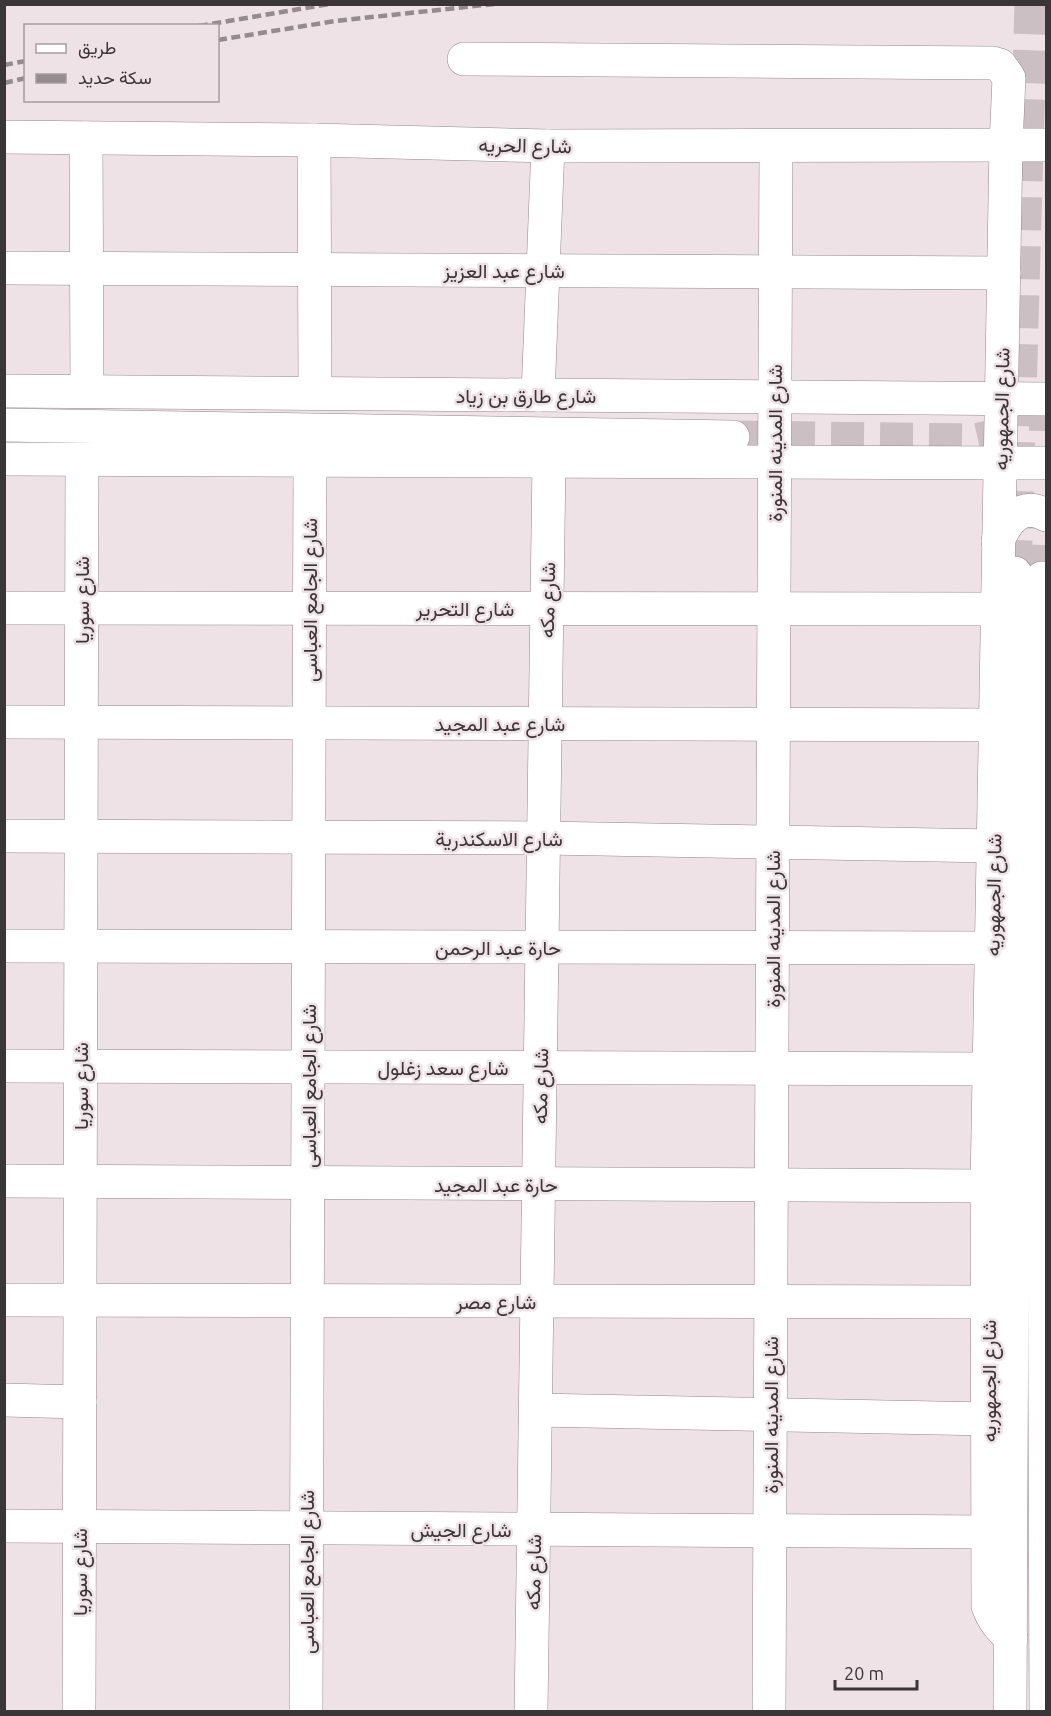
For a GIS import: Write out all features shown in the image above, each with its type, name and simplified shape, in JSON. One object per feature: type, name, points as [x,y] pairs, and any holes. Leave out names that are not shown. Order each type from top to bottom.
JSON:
[{"type":"main road","name":"شارع الجمهوريه","points":[[465,59],[993,63],[1000,65],[1009,78],[998,541],[987,1186],[988,1606],[997,1624],[1011,1638]]},
{"type":"main road","name":"شارع الحريه","points":[[4,137],[314,140],[548,146],[1047,145]]},
{"type":"main road","points":[[86,138],[87,391]]},
{"type":"main road","points":[[314,140],[315,393]]},
{"type":"main road","points":[[538,395],[548,146]]},
{"type":"main road","name":"شارع المدينه المنورة","points":[[769,1712],[776,146]]},
{"type":"main road","name":"شارع عبد العزيز","points":[[4,268],[1004,273]]},
{"type":"main road","name":"شارع طارق بن زياد","points":[[4,390],[1047,399]]},
{"type":"main road","points":[[4,425],[733,437]]},
{"type":"main road","points":[[4,459],[1047,463]]},
{"type":"main road","name":"شارع سوريا","points":[[79,1712],[82,460]]},
{"type":"main road","name":"شارع الجامع العباسى","points":[[306,1712],[310,460]]},
{"type":"main road","name":"شارع مكه","points":[[531,1712],[549,461]]},
{"type":"main road","points":[[998,541],[1005,524],[1020,512],[1038,511],[1047,515]]},
{"type":"main road","name":"شارع الجمهوريه","points":[[1010,1712],[1028,575],[1046,1712]]},
{"type":"main road","name":"شارع التحرير","points":[[4,608],[998,609]]},
{"type":"main road","name":"شارع عبد المجيد","points":[[4,722],[996,725]]},
{"type":"main road","name":"شارع الاسكندرية","points":[[4,836],[544,838],[994,846]]},
{"type":"main road","name":"حارة عبد الرحمن","points":[[4,946],[992,948]]},
{"type":"main road","name":"شارع سعد زغلول","points":[[4,1065],[990,1069]]},
{"type":"main road","name":"حارة عبد المجيد","points":[[4,1181],[987,1186]]},
{"type":"main road","name":"شارع مصر","points":[[4,1300],[988,1302]]},
{"type":"main road","points":[[4,1400],[80,1402]]},
{"type":"main road","points":[[536,1410],[988,1419]]},
{"type":"main road","name":"شارع الجيش","points":[[4,1526],[988,1532]]},
{"type":"tunnel","points":[[1015,573],[1031,4]]},
{"type":"tunnel","points":[[1042,578],[1046,409]]},
{"type":"tunnel","points":[[733,437],[975,440],[1019,430]]},
{"type":"railway","points":[[211,24],[329,4]]},
{"type":"railway","points":[[219,40],[335,21],[494,4]]},
{"type":"railway","points":[[4,65],[24,61]]},
{"type":"railway","points":[[4,83],[24,78]]}]
